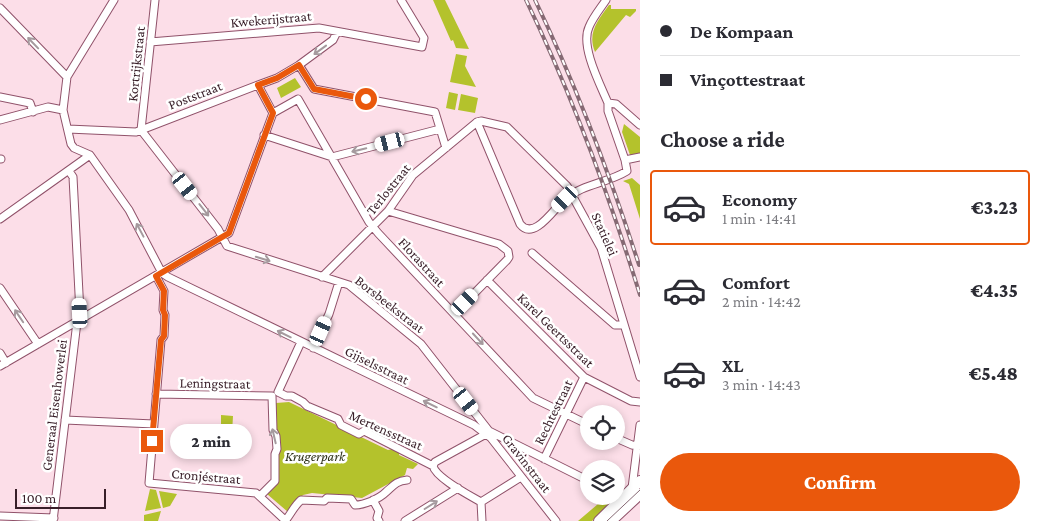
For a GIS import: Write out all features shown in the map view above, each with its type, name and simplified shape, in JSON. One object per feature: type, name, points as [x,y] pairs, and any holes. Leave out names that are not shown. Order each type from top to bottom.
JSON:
[{"type":"main road","points":[[636,491],[640,480]]},
{"type":"main road","points":[[600,521],[616,505]]},
{"type":"main road","points":[[611,521],[619,505]]},
{"type":"street","points":[[65,420],[154,424],[161,340],[164,336],[164,291],[159,274],[130,210],[90,155],[74,148],[71,144],[64,110],[67,78],[114,0]]},
{"type":"street","name":"Kortrijkstraat","points":[[141,130],[155,0]]},
{"type":"street","name":"Kwekerijstraat","points":[[150,42],[319,28],[422,47],[424,38],[401,0]]},
{"type":"street","points":[[477,122],[523,228],[538,227],[572,194],[627,171],[608,111],[608,103],[589,53],[587,36],[591,22],[606,0]]},
{"type":"street","points":[[0,8],[67,78]]},
{"type":"street","name":"Poststraat","points":[[68,129],[136,132],[277,78],[299,65],[333,40],[337,32]]},
{"type":"street","points":[[299,65],[314,89],[435,112],[446,148]]},
{"type":"street","points":[[0,354],[3,364],[229,233],[273,113],[258,85]]},
{"type":"street","points":[[0,97],[30,103],[32,112]]},
{"type":"street","name":"Florastraat","points":[[273,113],[298,99],[373,227],[533,398],[580,421]]},
{"type":"street","points":[[608,103],[616,104],[640,125]]},
{"type":"street","points":[[0,120],[48,107],[64,110]]},
{"type":"street","name":"Statielei","points":[[477,122],[481,121],[507,127],[567,186],[601,248],[640,377]]},
{"type":"street","name":"Terlostraat","points":[[322,277],[388,211],[413,175],[477,122]]},
{"type":"street","points":[[264,135],[332,157],[440,129]]},
{"type":"street","points":[[141,130],[218,229],[222,237]]},
{"type":"street","points":[[0,219],[90,155]]},
{"type":"street","points":[[625,160],[640,157]]},
{"type":"street","name":"Generaal Eisenhowerlei","points":[[54,519],[65,420],[80,320],[73,177],[69,171]]},
{"type":"street","points":[[388,211],[499,244],[508,251],[507,260],[454,314]]},
{"type":"street","name":"Borsbeekstraat","points":[[222,237],[227,246],[349,285],[421,344],[484,426],[494,434],[544,459]]},
{"type":"street","points":[[532,253],[615,325],[624,325]]},
{"type":"street","name":"Gijselsstraat","points":[[159,274],[474,426]]},
{"type":"street","name":"Karel Geertsstraat","points":[[487,280],[584,377],[632,401],[640,402]]},
{"type":"street","points":[[313,348],[329,314],[339,282]]},
{"type":"street","points":[[0,288],[38,344]]},
{"type":"street","points":[[301,342],[275,394],[273,430],[276,436],[275,481],[260,496],[286,521],[292,509],[301,500],[351,499],[355,505],[363,505],[386,492],[389,487],[400,481],[407,480]]},
{"type":"street","name":"Rechtestraat","points":[[544,459],[584,377]]},
{"type":"street","name":"Leningstraat","points":[[156,394],[275,394]]},
{"type":"street","name":"Mertensstraat","points":[[275,394],[292,396],[315,410],[333,416],[338,419],[341,425],[358,434],[364,431],[433,466],[434,471],[481,502]]},
{"type":"street","name":"Cronjéstraat","points":[[154,424],[149,483],[256,493],[260,496]]},
{"type":"street","points":[[636,491],[640,425]]},
{"type":"street","name":"Gravinstraat","points":[[474,426],[491,438],[556,521]]},
{"type":"street","points":[[433,466],[435,462],[486,434]]},
{"type":"street","points":[[625,442],[638,446]]},
{"type":"street","points":[[544,459],[580,477]]},
{"type":"street","points":[[636,468],[640,480]]},
{"type":"street","points":[[482,521],[481,502],[521,477]]},
{"type":"street","points":[[405,521],[458,488]]},
{"type":"street","points":[[373,500],[379,511],[377,518],[379,521]]},
{"type":"street","points":[[0,516],[54,519]]},
{"type":"green space","points":[[433,0],[445,0],[469,49],[456,48]]},
{"type":"green space","points":[[609,5],[611,5],[611,9],[636,9],[636,11],[630,17],[626,15],[595,52],[592,39],[593,33],[598,21]]},
{"type":"green space","points":[[456,54],[467,56],[465,66],[476,87],[450,82]]},
{"type":"green space","points":[[295,78],[301,87],[281,98],[277,88]]},
{"type":"green space","points":[[449,92],[458,94],[455,110],[446,108]]},
{"type":"green space","points":[[461,94],[478,98],[475,113],[458,110]]},
{"type":"green space","points":[[624,124],[640,137],[640,153],[630,155],[622,132]]},
{"type":"green space","points":[[632,178],[640,185],[640,219],[629,184],[623,181]]},
{"type":"green space","name":"Krugerpark","points":[[289,402],[388,450],[392,449],[399,453],[399,455],[418,464],[413,469],[407,468],[405,475],[362,498],[312,493],[303,495],[288,512],[267,494],[279,481],[276,403]]},
{"type":"green space","points":[[221,415],[233,416],[232,433],[221,433]]},
{"type":"green space","points":[[150,489],[156,490],[161,508],[145,511]]},
{"type":"green space","points":[[159,491],[177,494],[170,506],[163,508]]},
{"type":"green space","points":[[597,505],[608,505],[592,521],[578,521]]},
{"type":"green space","points":[[161,511],[158,521],[144,521],[144,515]]},
{"type":"tram line","points":[[607,521],[640,490]]},
{"type":"railway","points":[[526,0],[559,72],[589,146],[616,220],[640,295]]},
{"type":"railway","points":[[535,0],[592,131],[639,265]]},
{"type":"route","points":[[152,441],[165,315],[163,310],[164,291],[156,276],[229,233],[273,113],[258,85],[277,78],[299,65],[314,89],[366,99]]}]
